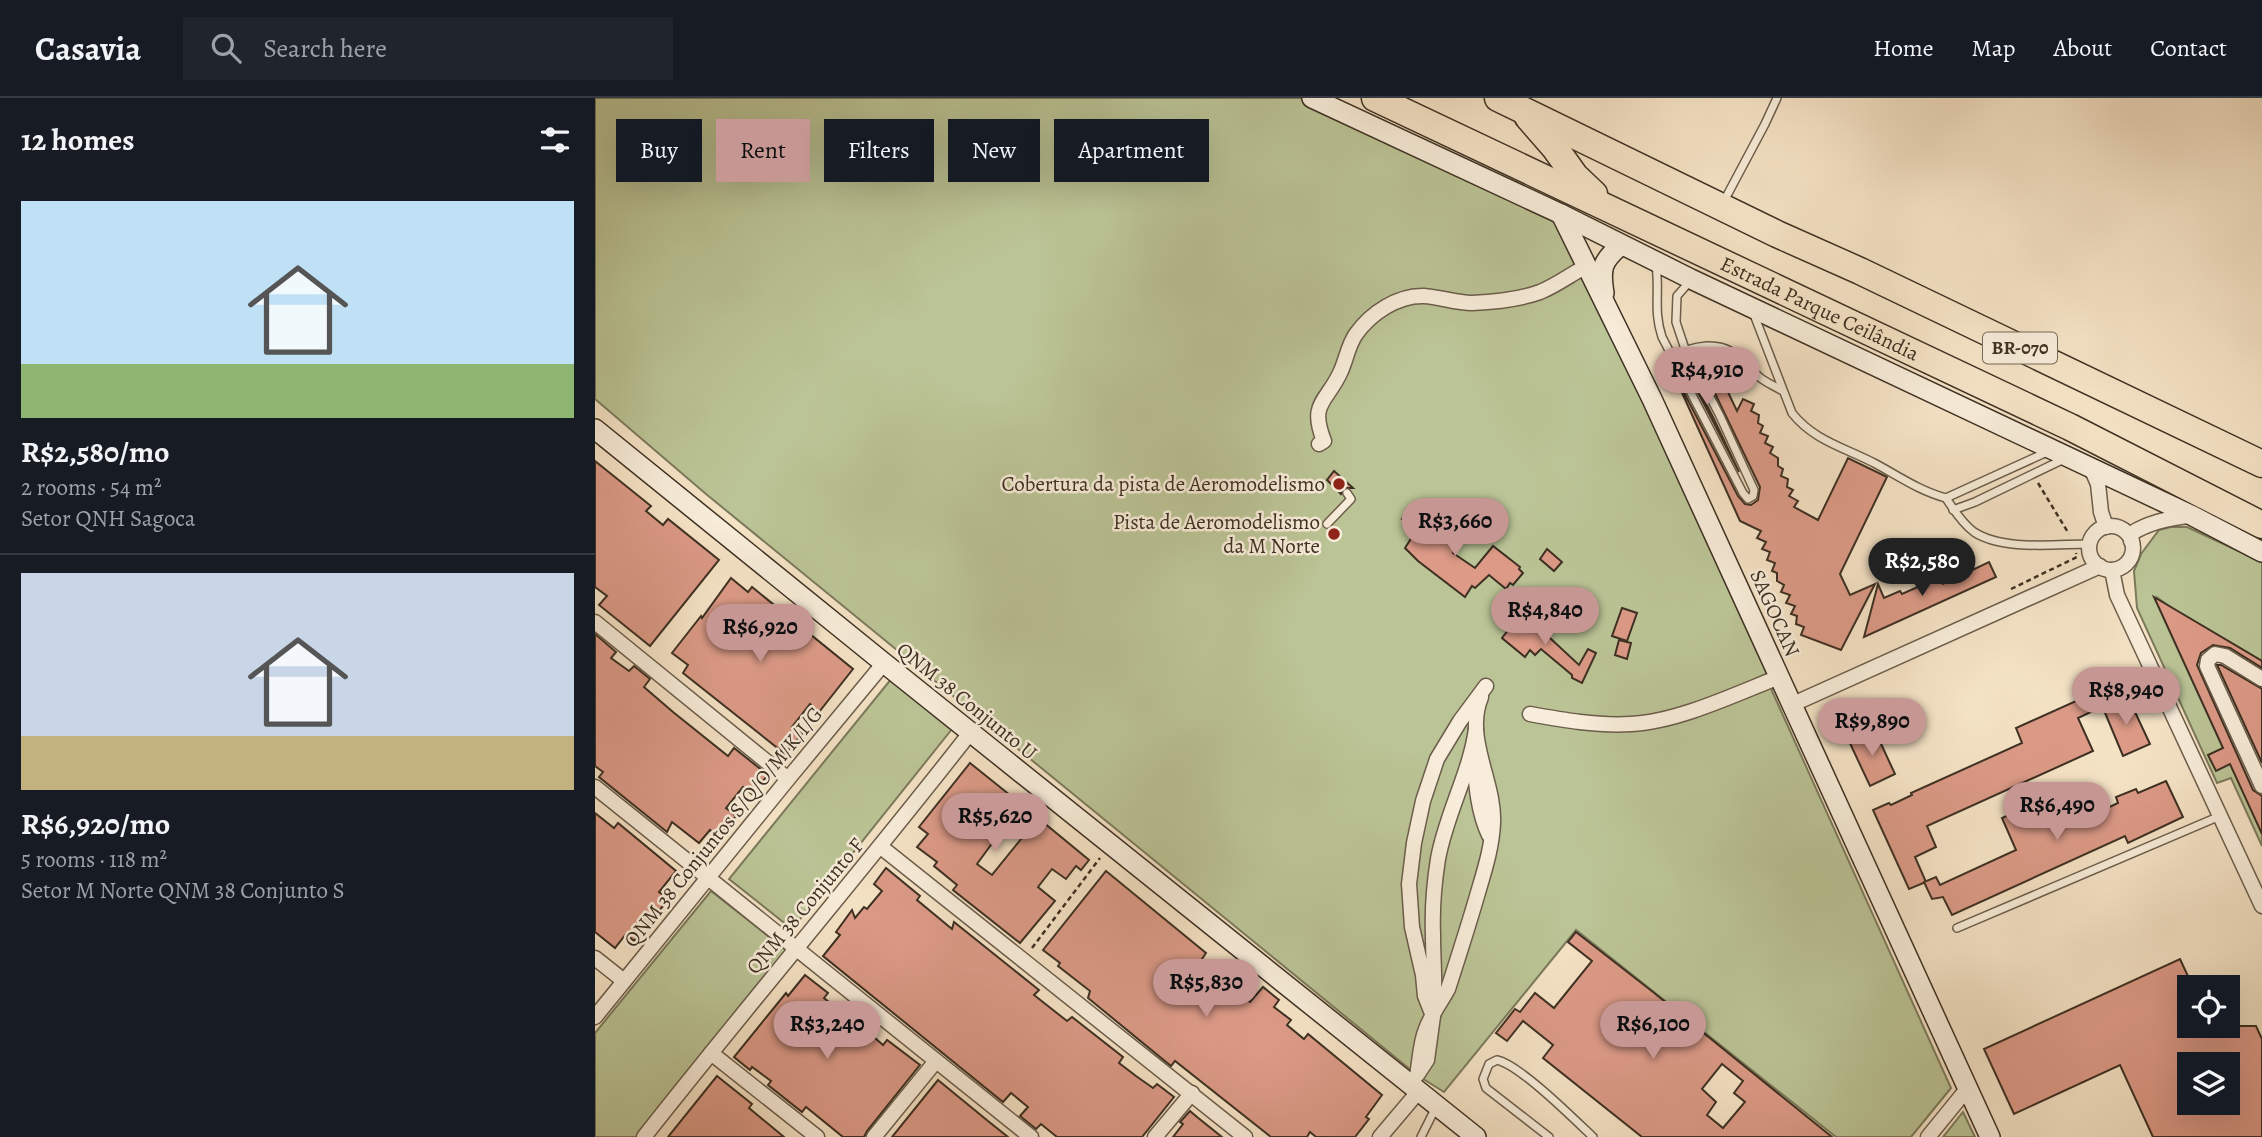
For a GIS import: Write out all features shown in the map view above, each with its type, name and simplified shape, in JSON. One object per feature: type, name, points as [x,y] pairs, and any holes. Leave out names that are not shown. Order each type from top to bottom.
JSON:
[{"type":"highway","name":"Estrada Parque Ceilândia","points":[[1375,98],[2070,427],[2262,525]]},
{"type":"highway","points":[[1509,103],[1555,148],[1590,190],[1623,214]]},
{"type":"highway","name":"BR-070","points":[[1509,103],[1777,234],[1873,277],[2262,464]]},
{"type":"highway","points":[[1500,156],[1528,161],[1592,158],[1632,162]]},
{"type":"street","points":[[1312,98],[2191,515],[2262,552]]},
{"type":"street","name":"SAGOCAN","points":[[1561,214],[1605,300],[1990,1137]]},
{"type":"street","name":"SAGOCAN","points":[[1605,300],[1602,276],[1604,264],[1610,254],[1621,245]]},
{"type":"street","points":[[1319,444],[1324,441],[1319,428],[1318,406],[1340,374],[1355,335],[1381,310],[1409,297],[1424,296],[1470,303],[1538,293],[1587,266]]},
{"type":"street","name":"QNM 38 Conjunto U","points":[[595,429],[1475,1137]]},
{"type":"street","points":[[2091,468],[2098,484],[2101,512],[2106,527]]},
{"type":"street","points":[[2131,541],[2131,533],[2141,527],[2160,520],[2191,515]]},
{"type":"street","points":[[1791,705],[2106,568],[2119,568],[2129,560],[2133,547],[2129,535],[2119,527],[2106,527],[2095,533],[2089,544],[2091,557],[2106,568],[2116,595],[2262,906]]},
{"type":"street","points":[[595,622],[787,779]]},
{"type":"street","points":[[2262,679],[2225,656],[2215,654],[2208,660],[2207,666],[2262,786]]},
{"type":"street","name":"QNM 38 Conjuntos S/Q/O/M/K/I/G","points":[[595,1017],[884,663]]},
{"type":"street","points":[[1530,714],[1564,721],[1633,724],[1667,718],[1779,677]]},
{"type":"street","points":[[1486,686],[1478,705],[1473,750],[1453,802],[1438,858],[1433,914],[1433,1016],[1425,996],[1412,927],[1409,884],[1414,843],[1423,801],[1437,759],[1459,721],[1486,686]]},
{"type":"street","points":[[1433,1016],[1448,989],[1460,954],[1491,839],[1492,804],[1476,729]]},
{"type":"street","name":"QNM 38 Conjunto F","points":[[644,1137],[881,847],[970,733]]},
{"type":"street","points":[[1473,750],[1478,795],[1491,839]]},
{"type":"street","points":[[595,787],[1031,1137]]},
{"type":"street","points":[[881,847],[1245,1137]]},
{"type":"street","points":[[595,958],[624,981]]},
{"type":"street","points":[[711,1053],[817,1137]]},
{"type":"street","points":[[874,1137],[936,1061]]},
{"type":"street","points":[[1928,1137],[1967,1089]]},
{"type":"street","points":[[1380,1137],[1418,1092]]},
{"type":"street","points":[[1155,1137],[1192,1093]]},
{"type":"lane","points":[[1722,205],[1777,98]]},
{"type":"lane","points":[[1655,262],[1658,287],[1657,322],[1671,358],[1748,499],[1753,496],[1754,490],[1685,349],[1676,322],[1677,296],[1691,279]]},
{"type":"lane","points":[[1751,308],[1782,390],[1792,413],[1802,426],[1917,488],[1946,498],[1973,531],[1992,540],[2018,545],[2089,544]]},
{"type":"lane","points":[[1671,358],[1685,349],[1714,345],[1728,347],[1740,355],[1765,382],[1782,390]]},
{"type":"lane","points":[[1946,498],[2061,453]]},
{"type":"lane","points":[[1954,510],[2032,474],[2061,453]]},
{"type":"lane","points":[[1327,524],[1351,499],[1347,492]]},
{"type":"lane","points":[[1957,928],[2220,816]]},
{"type":"lane","points":[[1549,1137],[1486,1087],[1483,1079],[1489,1064],[1497,1060],[1511,1066],[1593,1137]]},
{"type":"lane","points":[[1421,1137],[1437,1106]]},
{"type":"path","points":[[2032,474],[2070,536]]},
{"type":"path","points":[[2004,592],[2077,556],[2074,546]]},
{"type":"path","points":[[1024,959],[1110,845]]},
{"type":"green space","points":[[595,98],[1301,98],[1556,222],[1568,236],[1769,675],[1772,691],[1951,1088],[1911,1137],[1836,1137],[1576,930],[1444,1092],[1417,1075],[706,494],[595,399]]},
{"type":"green space","points":[[2187,527],[2262,562],[2262,675],[2158,598],[2262,830],[2262,846],[2231,778],[2217,783],[2137,608],[2134,571],[2141,554],[2159,530]]},
{"type":"green space","points":[[892,678],[952,729],[792,929],[729,879]]},
{"type":"green space","points":[[711,891],[786,950],[637,1137],[595,1137],[595,1033]]},
{"type":"green space","points":[[1963,1112],[1975,1137],[1943,1137]]},
{"type":"building","points":[[1669,364],[1738,496],[1745,504],[1751,505],[1758,500],[1760,487],[1710,383],[1728,392],[1737,411],[1743,399],[1754,404],[1751,411],[1759,415],[1758,423],[1763,426],[1760,433],[1768,436],[1765,443],[1773,447],[1770,453],[1778,458],[1778,466],[1783,469],[1781,476],[1788,479],[1787,487],[1793,490],[1789,496],[1798,501],[1794,507],[1818,520],[1848,458],[1887,477],[1840,574],[1850,595],[1875,584],[1841,650],[1801,635],[1804,627],[1796,624],[1797,616],[1791,614],[1795,606],[1786,603],[1790,595],[1781,592],[1784,585],[1777,581],[1777,573],[1772,571],[1775,563],[1767,560],[1770,552],[1762,549],[1766,542],[1757,538],[1761,531],[1740,521]]},
{"type":"building","points":[[1685,367],[1688,368],[1739,472]]},
{"type":"building","points":[[595,461],[651,506],[646,511],[663,525],[668,519],[719,560],[650,646],[599,605],[607,596],[595,587]]},
{"type":"building","name":"Cobertura da pista de Aeromodelismo","points":[[1334,471],[1353,488],[1344,488],[1341,494],[1327,480]]},
{"type":"building","points":[[1409,508],[1460,542],[1453,553],[1475,568],[1493,546],[1520,567],[1523,573],[1506,589],[1489,575],[1475,588],[1472,586],[1465,597],[1405,548],[1412,537],[1407,532],[1413,526],[1402,519]]},
{"type":"building","points":[[1547,549],[1562,562],[1554,571],[1540,559]]},
{"type":"building","points":[[1989,562],[1996,577],[1864,637],[1878,584],[1884,598],[1900,591],[1902,594],[1940,577],[1943,584]]},
{"type":"building","points":[[731,578],[748,592],[752,587],[853,669],[819,712],[810,704],[792,727],[803,733],[785,754],[683,673],[688,665],[672,653]]},
{"type":"building","points":[[2154,597],[2262,661],[2262,668],[2230,648],[2213,645],[2201,653],[2197,665],[2253,790],[2262,796],[2262,834],[2230,764],[2216,771],[2208,755],[2223,748]]},
{"type":"building","points":[[1622,608],[1637,613],[1627,641],[1612,636]]},
{"type":"building","points":[[1522,612],[1579,665],[1588,649],[1596,653],[1582,683],[1572,678],[1572,675],[1541,649],[1535,655],[1530,650],[1525,657],[1502,638]]},
{"type":"building","points":[[595,634],[616,652],[611,658],[629,671],[634,666],[650,679],[644,687],[673,712],[728,756],[734,748],[768,775],[752,794],[743,787],[726,808],[736,816],[719,837],[710,830],[699,843],[672,822],[667,832],[599,777],[603,772],[595,766]]},
{"type":"building","points":[[1619,640],[1631,643],[1627,659],[1615,655]]},
{"type":"building","points":[[2217,665],[2262,689],[2262,763]]},
{"type":"building","points":[[2087,696],[2093,711],[2078,718],[2093,751],[1927,826],[1936,847],[1915,857],[1926,882],[1909,889],[1873,810],[1889,803],[1891,805],[1912,795],[1911,793],[2022,743],[2016,728]]},
{"type":"building","points":[[2128,697],[2150,744],[2123,756],[2103,708]]},
{"type":"building","points":[[1866,731],[1868,737],[1876,733],[1895,774],[1870,786],[1848,739]]},
{"type":"building","points":[[970,763],[1021,804],[977,864],[992,875],[1038,818],[1089,860],[1081,870],[1076,866],[1066,879],[1052,869],[1038,887],[1055,901],[1020,943],[953,890],[957,885],[934,866],[937,862],[917,847],[928,834],[919,827]]},
{"type":"building","points":[[2166,781],[2183,817],[2128,843],[2125,836],[1952,915],[1943,897],[1932,899],[1924,882],[1936,877],[1940,885],[2016,850],[2002,818],[2064,790],[2078,822],[2118,803],[2116,797],[2136,789],[2138,793]]},
{"type":"building","points":[[595,813],[614,828],[618,823],[676,871],[659,892],[669,899],[634,941],[626,934],[615,948],[595,932]]},
{"type":"building","points":[[886,868],[920,896],[917,900],[952,929],[954,922],[1039,990],[1034,995],[1067,1021],[1072,1017],[1123,1057],[1119,1063],[1153,1088],[1157,1084],[1174,1097],[1142,1137],[1057,1137],[1041,1124],[1036,1129],[1020,1116],[1028,1107],[1011,1093],[1003,1102],[823,956],[840,935],[836,932],[852,910],[855,918],[864,907],[867,909],[882,891],[874,884]]},
{"type":"building","points":[[1106,871],[1206,953],[1200,962],[1250,1002],[1263,987],[1279,1000],[1274,1007],[1291,1020],[1287,1025],[1304,1039],[1308,1034],[1382,1095],[1355,1137],[1316,1137],[1310,1132],[1307,1137],[1271,1137],[1175,1061],[1171,1066],[1088,998],[1090,991],[1058,966],[1060,963],[1043,950]]},
{"type":"building","points":[[1576,932],[1832,1137],[1642,1137],[1543,1058],[1553,1045],[1523,1021],[1507,1041],[1496,1033],[1515,1009],[1520,1012],[1535,993],[1554,1008],[1592,961],[1568,942]],"holes":[[[1722,1064],[1743,1081],[1734,1093],[1745,1102],[1723,1128],[1707,1115],[1716,1102],[1702,1089]]]},
{"type":"building","points":[[2180,959],[2187,975],[2177,975],[2177,1038],[2240,1038],[2240,1026],[2256,1026],[2262,1039],[2262,1137],[2153,1137],[2120,1065],[2014,1114],[1984,1049]]},
{"type":"building","points":[[805,975],[828,993],[824,998],[849,1018],[853,1013],[870,1027],[867,1031],[883,1045],[887,1040],[920,1065],[864,1137],[843,1137],[806,1107],[802,1112],[768,1085],[771,1081],[752,1067],[750,1070],[734,1057],[786,993],[788,996]]},
{"type":"building","points":[[717,1076],[752,1104],[749,1108],[784,1137],[668,1137]]},
{"type":"building","points":[[938,1080],[988,1121],[1008,1137],[892,1137]]},
{"type":"building","points":[[1190,1111],[1222,1137],[1173,1137],[1183,1124],[1180,1122]]},
{"type":"place","name":"Cobertura da pista de Aeromodelismo","points":[[1339,484]]},
{"type":"place","name":"Pista de Aeromodelismo da M Norte","points":[[1334,534]]}]
